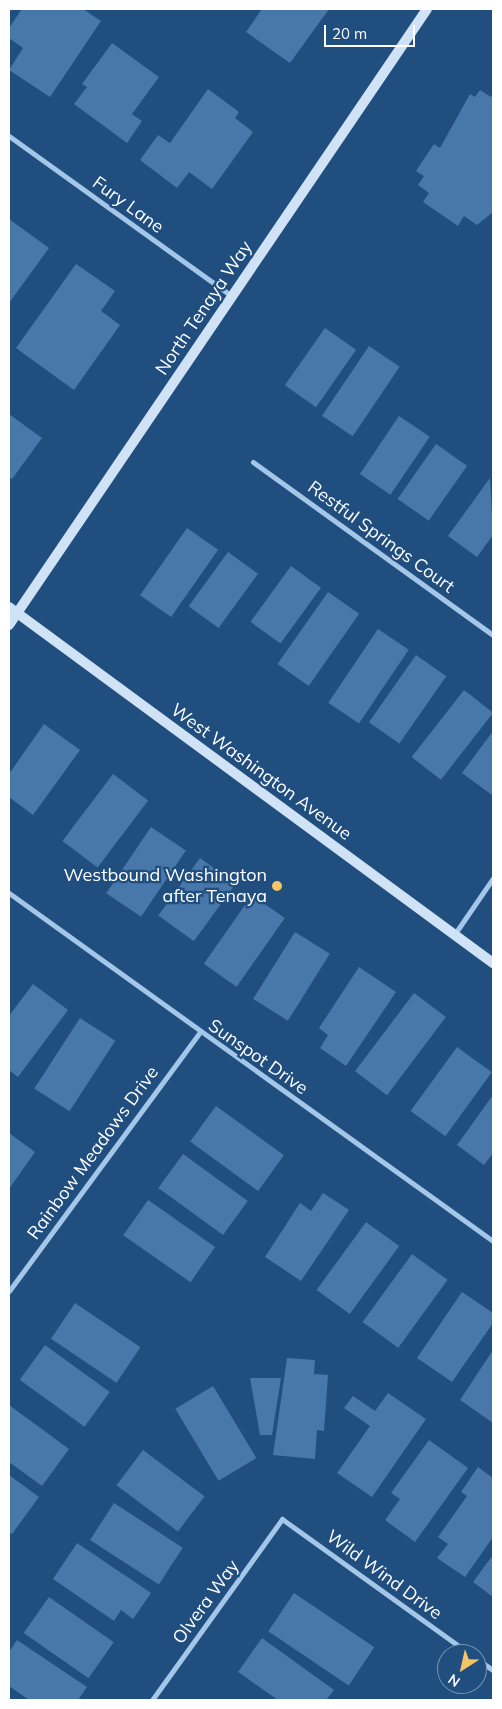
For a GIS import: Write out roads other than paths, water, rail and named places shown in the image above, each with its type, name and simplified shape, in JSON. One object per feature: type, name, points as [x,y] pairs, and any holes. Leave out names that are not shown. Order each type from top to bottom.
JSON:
[{"type":"main road","name":"North Tenaya Way","points":[[9,625],[13,610],[232,296],[427,9]]},
{"type":"main road","name":"West Washington Avenue","points":[[13,610],[493,963]]},
{"type":"street","name":"Fury Lane","points":[[9,136],[232,296]]},
{"type":"street","name":"Restful Springs Court","points":[[253,462],[493,635]]},
{"type":"street","points":[[454,935],[493,878]]},
{"type":"street","name":"Sunspot Drive","points":[[9,893],[199,1032],[493,1241]]},
{"type":"street","name":"Rainbow Meadows Drive","points":[[9,1291],[199,1032]]},
{"type":"street","name":"Wild Wind Drive","points":[[282,1519],[456,1644]]},
{"type":"street","name":"Olvera Way","points":[[152,1700],[282,1519]]},
{"type":"place","name":"Westbound Washington after Tenaya","points":[[277,886]]}]
